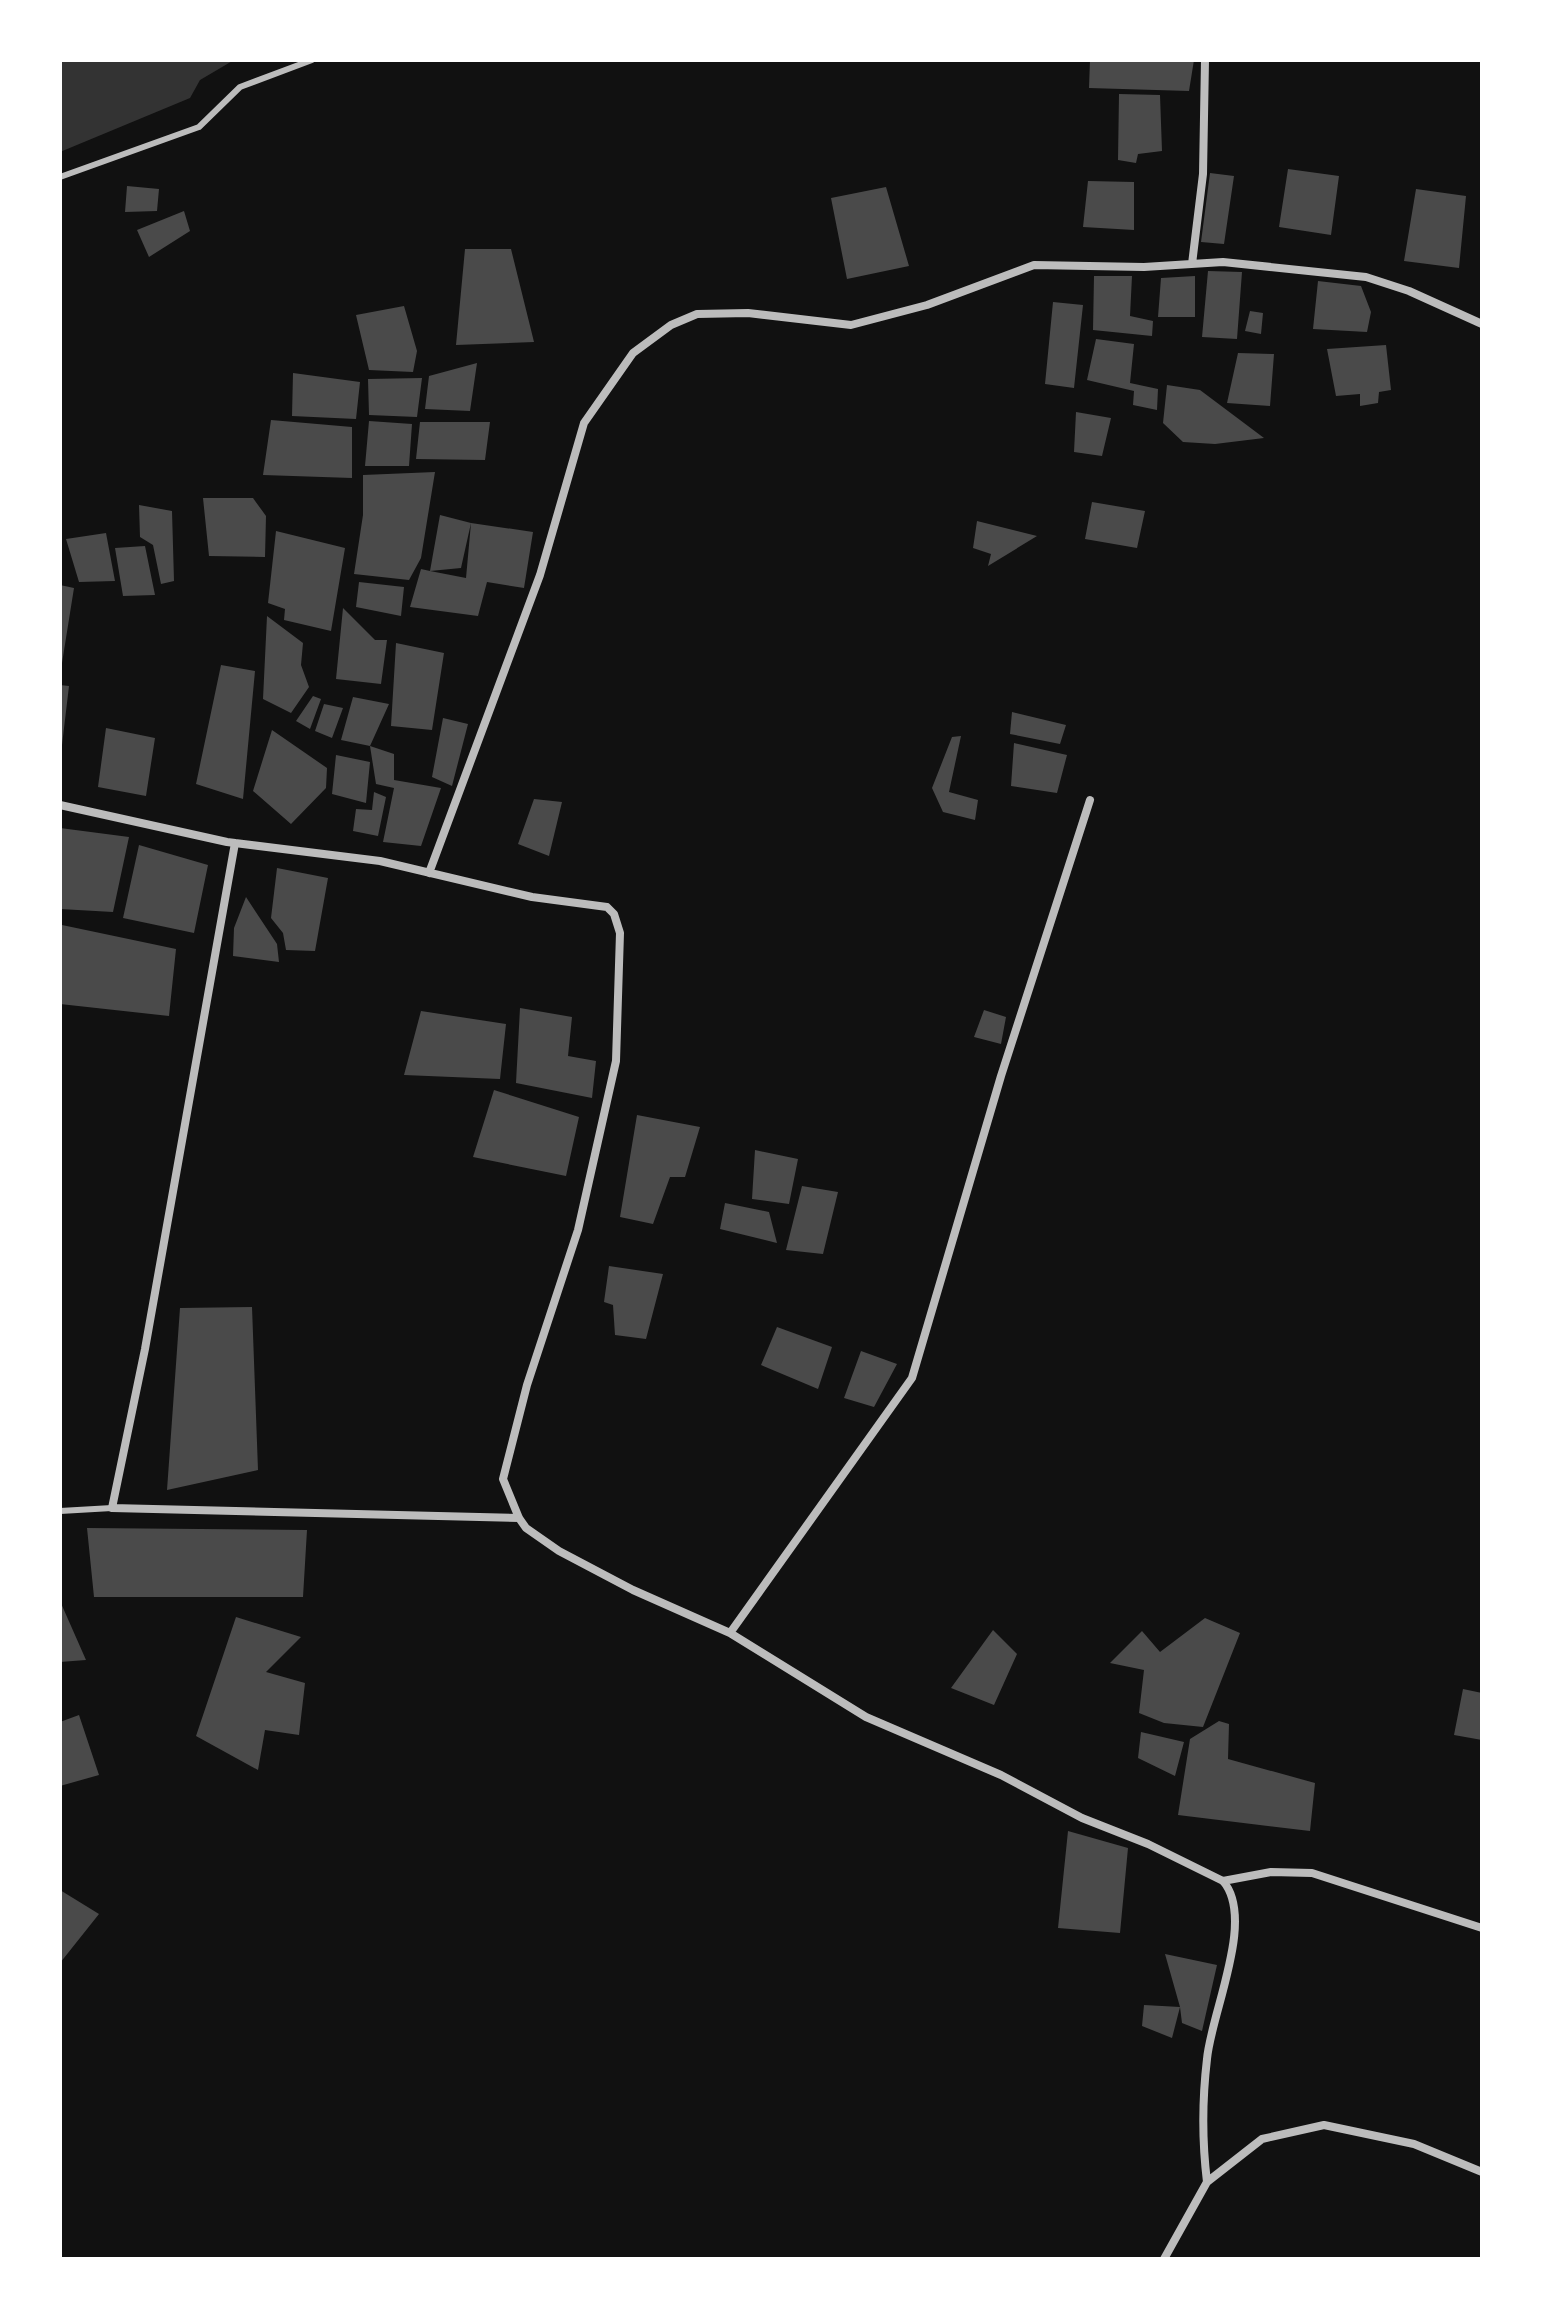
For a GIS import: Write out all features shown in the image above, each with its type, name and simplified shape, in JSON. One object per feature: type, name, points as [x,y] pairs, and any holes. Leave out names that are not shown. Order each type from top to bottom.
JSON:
[{"type":"street","points":[[1192,264],[1203,174],[1205,60]]},
{"type":"street","points":[[429,873],[540,575],[584,423],[633,353],[671,325],[697,314],[748,313],[851,325],[927,305],[1034,265],[1223,262],[1366,277],[1409,291],[1482,324]]},
{"type":"street","points":[[730,1633],[912,1378],[1001,1076],[1090,800]]},
{"type":"street","points":[[60,805],[235,843],[380,861],[532,897],[607,907],[614,914],[620,933],[616,1061],[578,1230],[527,1385],[503,1479],[519,1518],[526,1528],[559,1551],[633,1590],[730,1633],[866,1717],[1001,1775],[1082,1818],[1148,1844],[1223,1881],[1234,1899],[1235,1917],[1231,1952],[1207,2056],[1201,2135],[1207,2182]]},
{"type":"street","points":[[235,843],[145,1349],[112,1508],[519,1518]]},
{"type":"street","points":[[1223,1881],[1271,1872],[1312,1873],[1482,1928]]},
{"type":"street","points":[[1164,2259],[1207,2182],[1262,2139],[1324,2125],[1414,2144],[1482,2172]]},
{"type":"lane","points":[[60,177],[199,127],[240,87],[312,60]]},
{"type":"lane","points":[[60,1511],[112,1508]]},
{"type":"shaded area","points":[[60,60],[234,60],[200,80],[190,98],[60,152]]},
{"type":"building","points":[[1090,60],[1194,60],[1189,91],[1089,88]]},
{"type":"building","points":[[1119,94],[1160,95],[1162,151],[1138,154],[1136,163],[1118,160]]},
{"type":"building","points":[[1288,169],[1339,176],[1331,235],[1279,227]]},
{"type":"building","points":[[1210,173],[1234,176],[1224,244],[1201,242]]},
{"type":"building","points":[[1088,181],[1134,182],[1134,230],[1083,227]]},
{"type":"building","points":[[127,186],[159,189],[157,211],[125,212]]},
{"type":"building","points":[[886,187],[909,266],[847,279],[831,198]]},
{"type":"building","points":[[1416,189],[1466,196],[1459,268],[1404,261]]},
{"type":"building","points":[[184,211],[190,231],[149,257],[137,230]]},
{"type":"building","points":[[465,249],[511,249],[534,342],[456,345]]},
{"type":"building","points":[[1208,271],[1242,272],[1237,339],[1202,337]]},
{"type":"building","points":[[1094,276],[1132,276],[1130,316],[1153,321],[1152,336],[1093,330]]},
{"type":"building","points":[[1195,276],[1195,317],[1158,317],[1161,278]]},
{"type":"building","points":[[1318,281],[1361,286],[1371,312],[1367,332],[1313,329]]},
{"type":"building","points":[[1053,302],[1083,305],[1074,388],[1045,384]]},
{"type":"building","points":[[404,306],[417,351],[413,372],[369,370],[356,315]]},
{"type":"building","points":[[1250,311],[1263,313],[1261,334],[1245,331]]},
{"type":"building","points":[[1096,339],[1134,344],[1130,383],[1158,389],[1157,410],[1133,405],[1134,391],[1087,380]]},
{"type":"building","points":[[1386,345],[1391,390],[1379,392],[1378,403],[1360,406],[1360,394],[1336,396],[1327,349]]},
{"type":"building","points":[[1238,353],[1274,354],[1270,406],[1227,403]]},
{"type":"building","points":[[477,363],[470,411],[425,409],[429,376]]},
{"type":"building","points":[[293,373],[360,382],[356,419],[292,416]]},
{"type":"building","points":[[422,378],[417,417],[369,415],[368,379]]},
{"type":"building","points":[[1167,385],[1200,390],[1264,438],[1215,444],[1183,442],[1163,423]]},
{"type":"building","points":[[1076,412],[1111,418],[1102,456],[1074,452]]},
{"type":"building","points":[[271,420],[352,427],[352,478],[263,475]]},
{"type":"building","points":[[369,421],[412,424],[409,466],[365,466]]},
{"type":"building","points":[[420,422],[490,422],[485,460],[416,459]]},
{"type":"building","points":[[435,472],[421,558],[409,580],[354,574],[363,515],[363,475]]},
{"type":"building","points":[[203,498],[253,498],[266,516],[265,557],[209,556]]},
{"type":"building","points":[[1092,502],[1145,511],[1137,548],[1085,539]]},
{"type":"building","points":[[139,505],[172,511],[174,581],[161,584],[153,545],[140,537]]},
{"type":"building","points":[[440,515],[471,523],[461,568],[430,571]]},
{"type":"building","points":[[977,521],[1037,536],[988,566],[991,554],[973,548]]},
{"type":"building","points":[[471,523],[533,532],[524,588],[487,582],[478,616],[410,607],[421,569],[466,578]]},
{"type":"building","points":[[276,531],[345,548],[331,631],[284,620],[285,609],[268,603]]},
{"type":"building","points":[[106,533],[115,581],[79,582],[66,539]]},
{"type":"building","points":[[145,546],[155,595],[123,596],[115,548]]},
{"type":"building","points":[[359,582],[404,587],[401,616],[356,607]]},
{"type":"building","points":[[60,585],[74,588],[62,663],[60,663]]},
{"type":"building","points":[[343,608],[375,640],[387,640],[381,684],[336,679]]},
{"type":"building","points":[[267,616],[303,643],[301,665],[309,687],[291,713],[263,699]]},
{"type":"building","points":[[396,643],[444,653],[432,730],[391,726]]},
{"type":"building","points":[[221,665],[255,671],[243,799],[196,784]]},
{"type":"building","points":[[60,685],[69,686],[62,745],[60,745]]},
{"type":"building","points":[[313,696],[321,699],[310,729],[296,721]]},
{"type":"building","points":[[353,697],[389,704],[370,746],[341,740]]},
{"type":"building","points":[[324,704],[343,708],[332,738],[315,731]]},
{"type":"building","points":[[1012,712],[1066,725],[1060,744],[1010,734]]},
{"type":"building","points":[[443,718],[468,724],[452,786],[432,777]]},
{"type":"building","points":[[106,728],[155,738],[146,796],[98,787]]},
{"type":"building","points":[[272,730],[327,768],[326,788],[291,824],[253,791]]},
{"type":"building","points":[[961,736],[949,792],[978,800],[975,820],[943,812],[932,788],[952,737]]},
{"type":"building","points":[[1014,743],[1067,755],[1057,793],[1011,786]]},
{"type":"building","points":[[370,746],[394,754],[394,780],[441,788],[421,846],[383,842],[394,788],[376,784]]},
{"type":"building","points":[[336,755],[370,762],[366,803],[332,794]]},
{"type":"building","points":[[374,792],[386,797],[378,836],[353,831],[356,809],[372,810]]},
{"type":"building","points":[[534,799],[562,802],[549,856],[518,844]]},
{"type":"building","points":[[60,828],[129,837],[113,912],[60,909]]},
{"type":"building","points":[[139,845],[208,865],[194,933],[123,918]]},
{"type":"building","points":[[277,868],[328,878],[315,951],[286,950],[283,933],[271,918]]},
{"type":"building","points":[[246,897],[277,944],[279,962],[233,956],[234,928]]},
{"type":"building","points":[[62,925],[176,949],[169,1016],[60,1004]]},
{"type":"building","points":[[520,1008],[572,1017],[568,1056],[596,1061],[592,1098],[516,1083]]},
{"type":"building","points":[[984,1010],[1006,1017],[1001,1044],[974,1037]]},
{"type":"building","points":[[421,1011],[506,1024],[500,1079],[404,1075]]},
{"type":"building","points":[[494,1090],[579,1117],[566,1176],[473,1157]]},
{"type":"building","points":[[637,1115],[700,1127],[685,1177],[670,1177],[653,1224],[620,1217]]},
{"type":"building","points":[[755,1150],[798,1159],[789,1204],[752,1199]]},
{"type":"building","points":[[802,1186],[838,1192],[823,1254],[786,1250]]},
{"type":"building","points":[[725,1203],[769,1212],[777,1243],[720,1229]]},
{"type":"building","points":[[609,1266],[663,1274],[646,1339],[615,1335],[613,1305],[604,1302]]},
{"type":"building","points":[[252,1307],[258,1470],[167,1490],[180,1308]]},
{"type":"building","points":[[777,1327],[832,1347],[818,1389],[761,1365]]},
{"type":"building","points":[[861,1351],[897,1364],[874,1407],[844,1398]]},
{"type":"building","points":[[87,1528],[307,1530],[303,1597],[94,1597]]},
{"type":"building","points":[[60,1601],[86,1660],[60,1662]]},
{"type":"building","points":[[236,1617],[301,1637],[266,1672],[305,1683],[299,1735],[265,1730],[258,1770],[196,1736]]},
{"type":"building","points":[[1205,1618],[1240,1633],[1203,1727],[1164,1723],[1139,1713],[1144,1670],[1110,1663],[1142,1631],[1160,1652]]},
{"type":"building","points":[[993,1630],[1017,1654],[994,1705],[951,1688]]},
{"type":"building","points":[[1463,1689],[1482,1693],[1482,1740],[1454,1735]]},
{"type":"building","points":[[79,1715],[99,1775],[60,1786],[60,1722]]},
{"type":"building","points":[[1219,1721],[1229,1724],[1228,1759],[1315,1783],[1310,1831],[1178,1815],[1190,1739]]},
{"type":"building","points":[[1141,1732],[1184,1742],[1175,1776],[1138,1758]]},
{"type":"building","points":[[1068,1831],[1128,1848],[1120,1933],[1058,1928]]},
{"type":"building","points":[[60,1890],[99,1914],[60,1963]]},
{"type":"building","points":[[1165,1954],[1217,1965],[1202,2031],[1182,2023]]},
{"type":"building","points":[[1144,2005],[1180,2007],[1172,2038],[1142,2026]]}]
